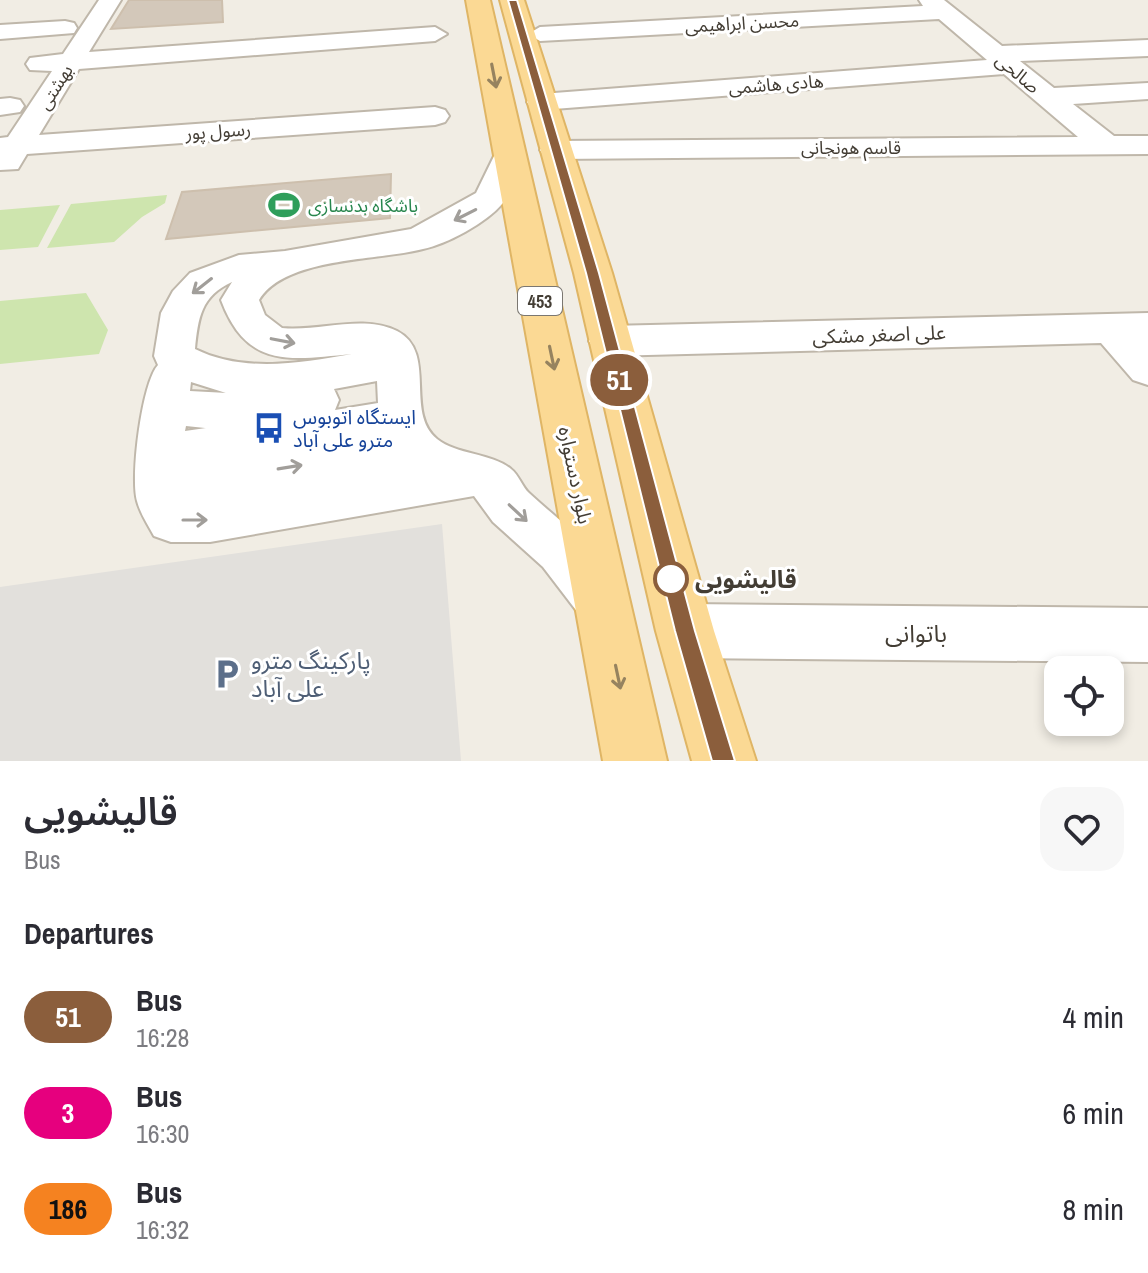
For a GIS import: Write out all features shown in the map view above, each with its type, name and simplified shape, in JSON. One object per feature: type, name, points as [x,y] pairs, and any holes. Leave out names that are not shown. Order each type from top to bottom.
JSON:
[{"type":"main road","name":"بلوار دستواره","points":[[478,0],[635,761]]},
{"type":"main road","points":[[512,0],[609,341],[685,631],[724,761]]},
{"type":"street","points":[[3,111],[85,0]]},
{"type":"street","name":"بهشتی","points":[[0,173],[9,146],[71,61],[110,0]]},
{"type":"street","name":"محسن ابراهیمی","points":[[540,34],[937,6]]},
{"type":"street","name":"صالحی","points":[[937,6],[1106,145]]},
{"type":"street","points":[[0,32],[65,28]]},
{"type":"street","points":[[39,64],[435,34]]},
{"type":"street","points":[[605,39],[625,95]]},
{"type":"street","name":"هادی هاشمی","points":[[541,102],[1148,48]]},
{"type":"street","points":[[1048,97],[1148,91]]},
{"type":"street","name":"رسول پور","points":[[9,146],[435,116]]},
{"type":"street","name":"قاسم هونجانی","points":[[555,150],[1148,145]]},
{"type":"street","points":[[474,476],[210,520],[171,520],[160,500],[162,440],[174,356],[182,312],[199,284],[232,269],[420,239],[490,198],[509,154]]},
{"type":"street","points":[[302,258],[265,270],[247,287],[240,300],[245,319],[258,335],[288,345],[377,338],[396,351],[403,404],[422,454],[494,483],[510,507],[561,550],[602,601]]},
{"type":"street","points":[[1130,328],[1148,369]]},
{"type":"street","name":"علی اصغر مشکی","points":[[609,341],[1130,328]]},
{"type":"street","points":[[174,356],[193,369],[225,377],[302,378],[403,404]]},
{"type":"street","points":[[162,440],[167,482],[200,482],[403,404]]},
{"type":"street","points":[[162,440],[196,412],[403,404]]},
{"type":"street","name":"باتوانی","points":[[685,631],[1148,635]]},
{"type":"green space","points":[[167,195],[165,203],[142,217],[114,242],[47,248],[71,204]]},
{"type":"green space","points":[[60,205],[38,247],[0,250],[0,210]]},
{"type":"green space","points":[[86,293],[108,330],[99,354],[0,364],[0,301]]},
{"type":"shaded area","name":"پارکینگ مترو علی آباد","points":[[442,524],[461,761],[0,761],[0,587]]},
{"type":"building","points":[[129,0],[222,0],[223,22],[111,29]]},
{"type":"building","name":"باشگاه بدنسازی","points":[[391,174],[390,218],[166,239],[182,192]]},
{"type":"bus line","name":"51","points":[[512,0],[593,273],[685,631],[724,761]]},
{"type":"place","name":"باشگاه بدنسازی","points":[[284,205]]},
{"type":"place","name":"ایستگاه اتوبوس مترو علی آباد","points":[[269,428]]},
{"type":"place","name":"قالیشویی","points":[[671,579]]},
{"type":"place","name":"پارکینگ مترو علی آباد","points":[[227,674]]}]
